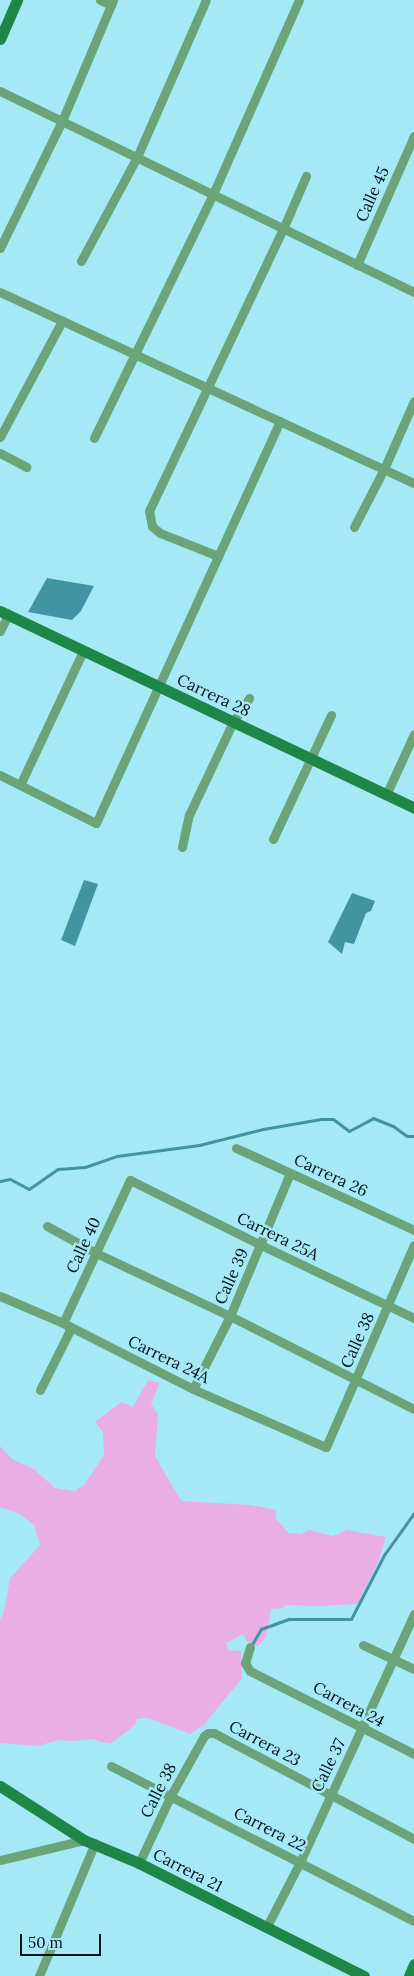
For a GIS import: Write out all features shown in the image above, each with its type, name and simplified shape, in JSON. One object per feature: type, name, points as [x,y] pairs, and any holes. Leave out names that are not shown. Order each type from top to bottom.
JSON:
[{"type":"street","points":[[0,39],[17,0]]},
{"type":"street","points":[[0,248],[62,121],[112,2],[100,0]]},
{"type":"street","points":[[81,261],[137,157],[206,0]]},
{"type":"street","points":[[94,438],[213,194],[299,0]]},
{"type":"street","points":[[0,91],[414,292]]},
{"type":"street","name":"Calle 45","points":[[357,264],[414,136]]},
{"type":"street","points":[[218,556],[160,533],[152,526],[149,511],[284,229],[306,176]]},
{"type":"street","points":[[0,292],[414,483]]},
{"type":"street","points":[[0,437],[62,321]]},
{"type":"street","points":[[354,527],[384,469],[414,401]]},
{"type":"street","points":[[0,774],[21,783],[96,823],[280,421]]},
{"type":"street","points":[[0,453],[26,467]]},
{"type":"street","points":[[0,632],[4,613]]},
{"type":"street","name":"Carrera 28","points":[[4,613],[414,808]]},
{"type":"street","points":[[21,783],[83,651]]},
{"type":"street","points":[[182,847],[189,815],[234,722],[248,698]]},
{"type":"street","points":[[273,839],[331,716]]},
{"type":"street","points":[[386,795],[414,734]]},
{"type":"street","name":"Carrera 26","points":[[236,1148],[414,1230]]},
{"type":"street","name":"Calle 39","points":[[193,1389],[230,1316],[290,1173]]},
{"type":"street","name":"Carrera 25A","points":[[130,1180],[414,1318]]},
{"type":"street","name":"Calle 40","points":[[40,1390],[69,1332],[66,1325],[96,1253],[130,1180]]},
{"type":"street","points":[[47,1226],[96,1253],[230,1316],[414,1408]]},
{"type":"street","name":"Calle 38","points":[[326,1447],[414,1245]]},
{"type":"street","name":"Carrera 24A","points":[[0,1296],[66,1325],[193,1389],[326,1447]]},
{"type":"street","name":"Calle 37","points":[[266,1928],[300,1862],[414,1614]]},
{"type":"street","points":[[363,1645],[414,1669]]},
{"type":"street","name":"Carrera 24","points":[[250,1647],[245,1663],[250,1671],[414,1754]]},
{"type":"street","name":"Calle 38","points":[[140,1863],[171,1795],[204,1736],[208,1733]]},
{"type":"street","name":"Carrera 23","points":[[208,1733],[214,1733],[414,1839]]},
{"type":"street","name":"Carrera 22","points":[[111,1766],[171,1795],[414,1921]]},
{"type":"street","name":"Carrera 21","points":[[0,1786],[90,1841],[140,1863],[364,1976]]},
{"type":"street","points":[[0,1860],[90,1841]]},
{"type":"street","points":[[39,1976],[90,1841]]},
{"type":"street","points":[[409,1976],[414,1964]]},
{"type":"shaded area","points":[[148,1380],[160,1383],[151,1404],[158,1414],[155,1456],[181,1501],[251,1505],[276,1510],[276,1519],[289,1533],[301,1534],[309,1530],[333,1536],[347,1530],[386,1537],[379,1560],[357,1604],[287,1605],[282,1608],[271,1609],[266,1637],[258,1646],[247,1641],[243,1634],[226,1643],[229,1650],[241,1651],[242,1678],[204,1725],[190,1734],[148,1718],[137,1719],[135,1725],[110,1744],[92,1739],[58,1740],[38,1746],[0,1743],[0,1619],[4,1612],[10,1578],[40,1545],[34,1525],[20,1514],[0,1507],[0,1446],[12,1459],[34,1469],[55,1488],[75,1491],[85,1484],[104,1455],[103,1432],[95,1422],[121,1402],[133,1407]]},
{"type":"water","points":[[47,578],[94,586],[81,611],[72,620],[28,612]]},
{"type":"water","points":[[84,880],[98,884],[75,946],[61,940]]},
{"type":"water","points":[[352,893],[375,901],[371,911],[366,913],[354,944],[345,942],[342,954],[328,942]]},
{"type":"waterway","points":[[0,1181],[10,1179],[29,1189],[58,1169],[85,1167],[117,1156],[199,1145],[263,1129],[321,1119],[333,1119],[349,1131],[373,1118],[393,1126],[407,1136],[414,1136]]},
{"type":"waterway","points":[[251,1646],[261,1629],[289,1619],[351,1619],[384,1555],[414,1513]]}]
